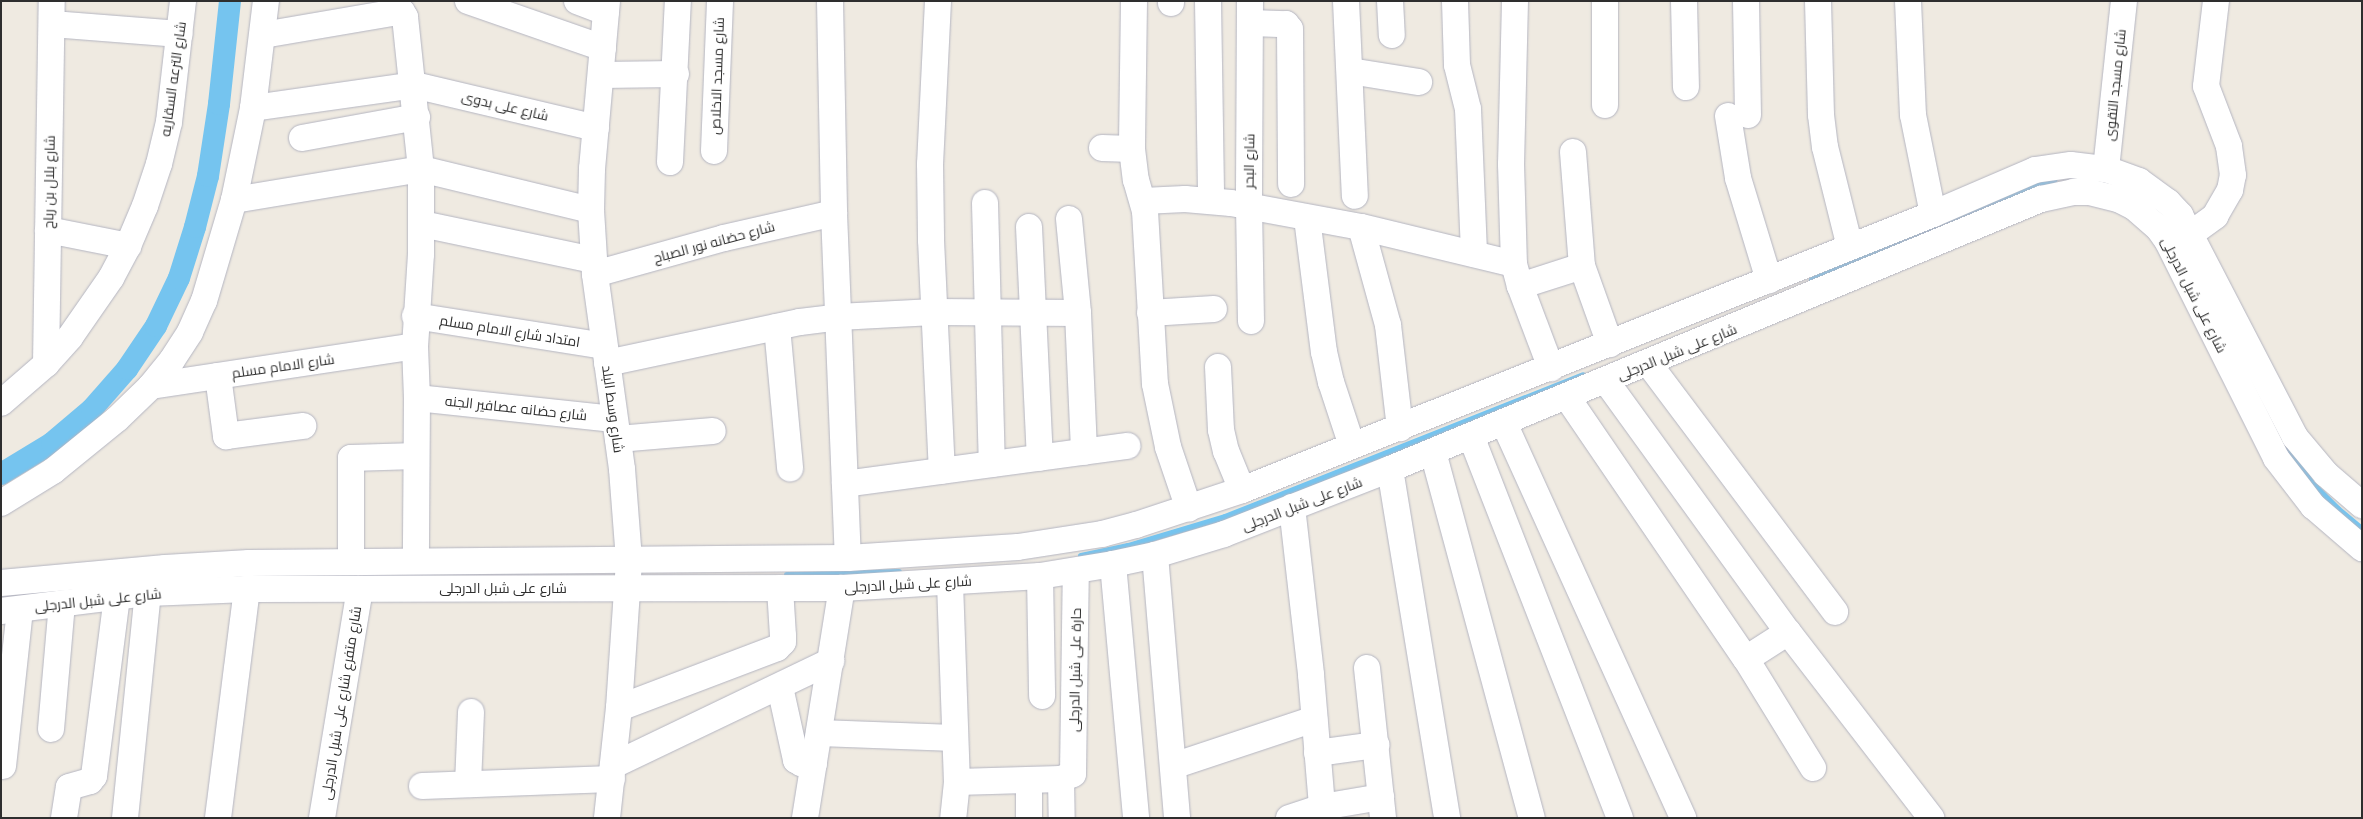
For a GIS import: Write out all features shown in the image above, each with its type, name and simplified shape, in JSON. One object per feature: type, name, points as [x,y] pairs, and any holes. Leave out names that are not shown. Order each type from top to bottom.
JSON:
[{"type":"street","name":"شارع الترعه السقاريه","points":[[1,403],[46,364],[91,308],[128,246],[159,164],[169,122],[183,1]]},
{"type":"street","points":[[1,503],[52,471],[118,419],[151,386],[172,360],[190,332],[204,302],[234,200],[254,108],[266,1]]},
{"type":"street","points":[[468,1],[603,48]]},
{"type":"street","points":[[577,1],[607,7]]},
{"type":"street","points":[[670,162],[676,74],[678,1]]},
{"type":"street","name":"شارع مسجد الاخلاص","points":[[714,151],[720,1]]},
{"type":"street","points":[[830,1],[834,214],[848,558]]},
{"type":"street","points":[[938,1],[930,164],[934,312],[942,471]]},
{"type":"street","points":[[1134,1],[1132,149],[1136,180],[1143,200],[1155,384],[1174,468],[1189,509]]},
{"type":"street","points":[[1208,1],[1211,200]]},
{"type":"street","points":[[1346,1],[1355,196]]},
{"type":"street","points":[[1390,1],[1392,35]]},
{"type":"street","points":[[1455,1],[1457,65],[1468,109],[1474,254]]},
{"type":"street","points":[[1515,1],[1510,164],[1517,275],[1551,368]]},
{"type":"street","points":[[1605,1],[1605,105]]},
{"type":"street","points":[[1684,1],[1686,87]]},
{"type":"street","points":[[1746,1],[1738,116],[1738,178],[1769,280]]},
{"type":"street","points":[[1818,1],[1821,115],[1825,147],[1850,247]]},
{"type":"street","points":[[1908,1],[1913,115],[1934,214]]},
{"type":"street","name":"شارع مسجد التقوى","points":[[2106,168],[2124,1]]},
{"type":"street","points":[[2192,233],[2215,216],[2230,190],[2233,176],[2229,146],[2206,86],[2216,1]]},
{"type":"street","name":"شارع وسط البلد","points":[[607,7],[591,210],[594,267],[625,499],[629,560],[620,708],[607,818]]},
{"type":"street","points":[[52,12],[180,34]]},
{"type":"street","name":"شارع بلال بن رباح","points":[[46,364],[52,12]]},
{"type":"street","points":[[263,35],[400,12],[405,16],[414,85],[421,169],[422,224],[415,346],[417,398],[416,561]]},
{"type":"street","points":[[1251,12],[1286,24],[1290,29],[1291,184]]},
{"type":"street","name":"شارع البحر","points":[[1251,12],[1249,207],[1251,321]]},
{"type":"street","points":[[1350,71],[1419,82]]},
{"type":"street","points":[[601,75],[676,74]]},
{"type":"street","points":[[254,108],[414,85]]},
{"type":"street","name":"شارع على بدوى","points":[[414,85],[596,128]]},
{"type":"street","points":[[302,138],[417,117]]},
{"type":"street","points":[[1102,148],[1132,149]]},
{"type":"street","points":[[1573,152],[1582,266],[1610,344]]},
{"type":"street","name":"شارع على شبل الدرجلى","points":[[1,582],[164,568],[351,562],[848,558],[948,553],[1060,542],[1136,525],[1242,490],[1934,214],[2035,170],[2071,165],[2106,168],[2139,181],[2154,191],[2180,215],[2192,233],[2295,437],[2326,474],[2362,505]]},
{"type":"street","points":[[234,200],[421,169],[591,210]]},
{"type":"street","name":"شارع على شبل الدرجلى","points":[[11,610],[148,593],[247,589],[842,588],[950,583],[1040,576],[1113,564],[1155,555],[1224,534],[1649,364],[2041,199],[2073,192],[2104,194],[2134,207],[2159,229],[2168,242],[2276,458],[2313,506],[2335,527],[2362,548]]},
{"type":"street","points":[[1143,200],[1211,200],[1361,227],[1474,254],[1517,275],[1582,266]]},
{"type":"street","points":[[985,203],[992,464]]},
{"type":"street","name":"شارع حضانه نور الصباح","points":[[594,267],[834,214]]},
{"type":"street","points":[[1069,218],[1078,313],[1084,452]]},
{"type":"street","points":[[1308,218],[1324,352],[1331,382],[1352,446]]},
{"type":"street","points":[[422,224],[594,267]]},
{"type":"street","points":[[1029,227],[1040,458]]},
{"type":"street","points":[[1361,227],[1388,325],[1400,428]]},
{"type":"street","points":[[48,230],[128,246]]},
{"type":"street","points":[[1150,313],[1214,309]]},
{"type":"street","points":[[605,355],[838,317],[934,312],[1078,313]]},
{"type":"street","name":"امتداد شارع الامام مسلم","points":[[416,316],[605,355]]},
{"type":"street","points":[[777,327],[790,468]]},
{"type":"street","name":"شارع الامام مسلم","points":[[151,386],[415,346]]},
{"type":"street","points":[[1649,364],[1835,612]]},
{"type":"street","points":[[1218,367],[1221,430],[1226,451],[1242,490]]},
{"type":"street","points":[[218,376],[226,436],[303,426]]},
{"type":"street","points":[[1606,381],[1788,632],[1931,818]]},
{"type":"street","points":[[1567,397],[1746,658],[1812,768]]},
{"type":"street","name":"شارع حضانه عصافير الجنه","points":[[417,398],[616,429],[713,431]]},
{"type":"street","points":[[1504,423],[1683,818]]},
{"type":"street","points":[[1471,436],[1620,818]]},
{"type":"street","points":[[845,484],[1127,446]]},
{"type":"street","points":[[1433,452],[1532,818]]},
{"type":"street","points":[[351,562],[351,458],[416,456]]},
{"type":"street","points":[[1390,469],[1447,818]]},
{"type":"street","points":[[1292,507],[1322,812]]},
{"type":"street","points":[[1155,555],[1177,818]]},
{"type":"street","points":[[1113,564],[1136,818]]},
{"type":"street","name":"حارة على شبل الدرجلى","points":[[1062,818],[1067,774],[1076,571]]},
{"type":"street","points":[[1040,576],[1042,696]]},
{"type":"street","points":[[950,583],[957,782],[953,818]]},
{"type":"street","points":[[620,708],[777,648],[783,642],[784,636],[780,588]]},
{"type":"street","points":[[804,818],[842,588]]},
{"type":"street","points":[[218,818],[247,589]]},
{"type":"street","name":"شارع متفرع شارع على شبل الدرجلى","points":[[322,818],[360,589]]},
{"type":"street","points":[[126,818],[148,593]]},
{"type":"street","points":[[64,818],[68,787],[90,782],[94,776],[117,597]]},
{"type":"street","points":[[51,729],[62,603]]},
{"type":"street","points":[[4,766],[11,610]]},
{"type":"street","points":[[1746,658],[1788,632]]},
{"type":"street","points":[[432,785],[468,784],[613,772],[830,661]]},
{"type":"street","points":[[1289,818],[1322,812],[1382,808],[1367,668]]},
{"type":"street","points":[[780,687],[796,760],[800,763],[814,764]]},
{"type":"street","points":[[468,784],[471,712]]},
{"type":"street","points":[[1173,766],[1314,719]]},
{"type":"street","points":[[819,733],[955,738]]},
{"type":"street","points":[[1317,753],[1376,744]]},
{"type":"street","points":[[957,782],[1029,780],[1067,774]]},
{"type":"street","points":[[1029,780],[1030,818]]},
{"type":"waterway","points":[[1,474],[52,443],[92,409],[127,369],[156,326],[179,278],[208,176],[219,104],[230,1]]},
{"type":"waterway","points":[[1812,280],[2039,184],[2054,180]]},
{"type":"waterway","points":[[1081,556],[1128,546],[1225,517],[1583,375]]},
{"type":"waterway","points":[[2285,443],[2311,482],[2338,509],[2362,529]]},
{"type":"waterway","points":[[787,575],[899,572]]}]
